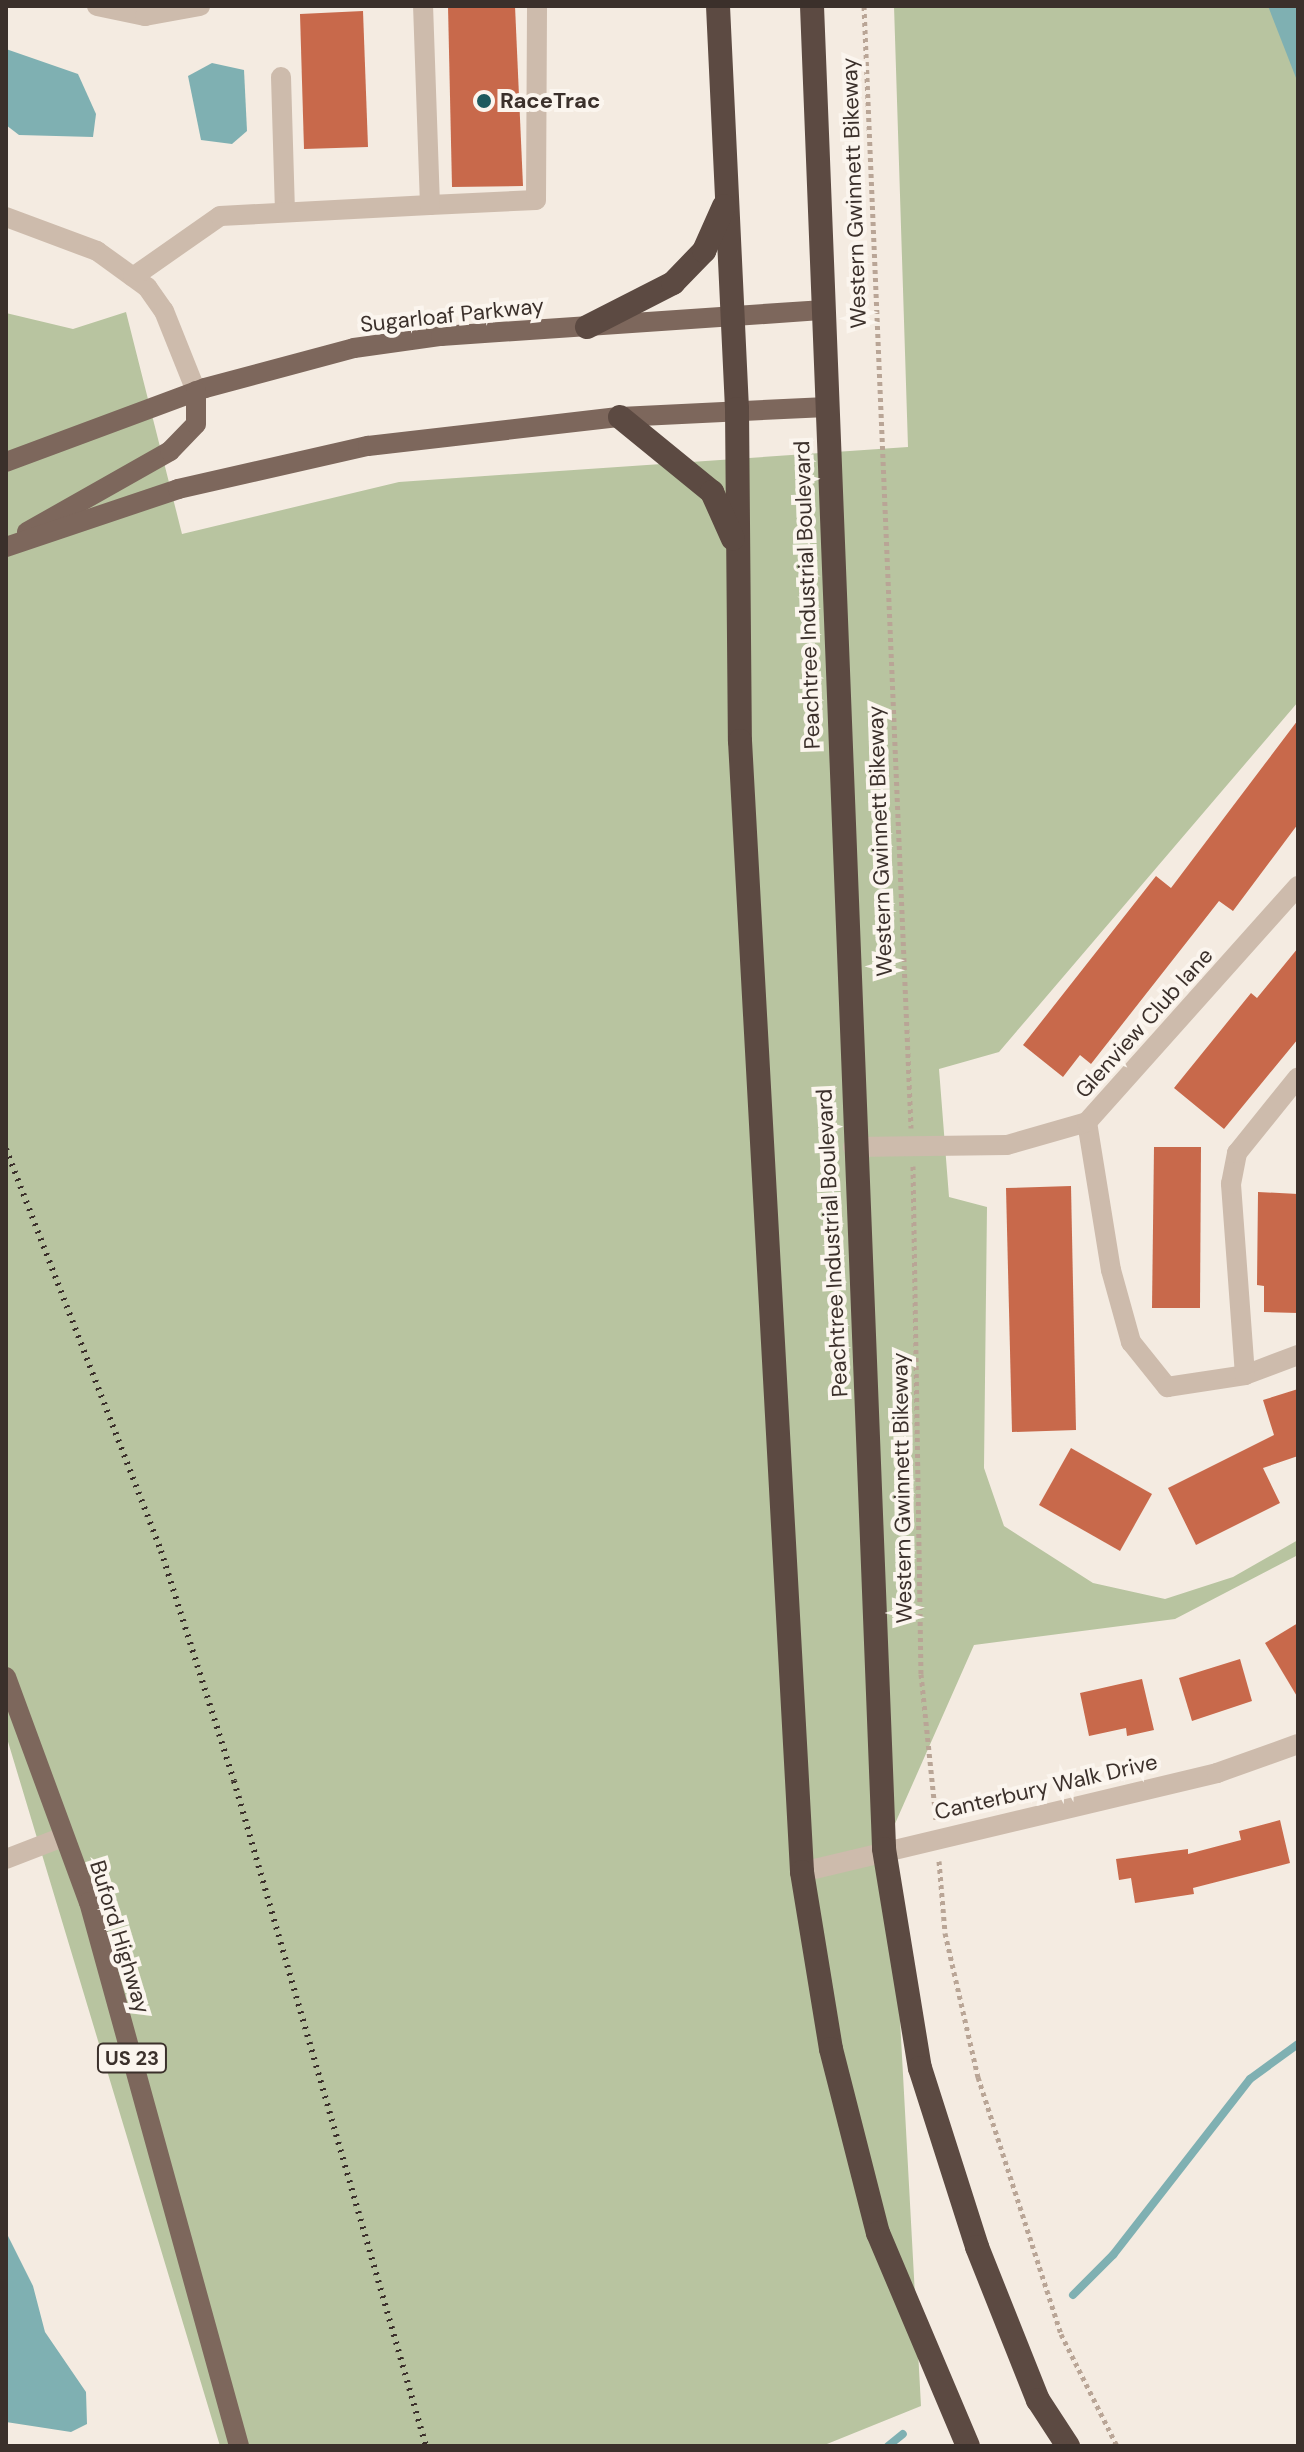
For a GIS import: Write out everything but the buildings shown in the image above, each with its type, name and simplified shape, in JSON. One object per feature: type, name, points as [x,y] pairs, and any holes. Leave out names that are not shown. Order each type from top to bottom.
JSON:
[{"type":"highway","points":[[718,6],[737,409],[740,741],[802,1872],[831,2049],[878,2233],[968,2446]]},
{"type":"highway","name":"Peachtree Industrial Boulevard","points":[[812,6],[853,1147],[884,1849],[920,2068],[983,2261],[1038,2400],[1068,2446]]},
{"type":"highway","points":[[587,327],[673,283],[704,251],[726,200]]},
{"type":"highway","points":[[620,417],[712,492],[737,547]]},
{"type":"main road","name":"Sugarloaf Parkway","points":[[6,462],[196,391],[354,348],[824,310]]},
{"type":"main road","points":[[6,545],[170,451],[196,424],[196,391]]},
{"type":"main road","points":[[6,545],[178,489],[284,461],[620,417],[827,407]]},
{"type":"main road","name":"Buford Highway","points":[[6,1677],[89,1902],[239,2446]]},
{"type":"street","points":[[97,6],[145,16],[200,6]]},
{"type":"street","points":[[423,6],[430,205]]},
{"type":"street","points":[[133,277],[220,216],[536,200],[537,6]]},
{"type":"street","points":[[281,77],[285,212]]},
{"type":"street","points":[[6,217],[97,251],[133,277],[164,311],[196,391]]},
{"type":"street","name":"Glenview Club lane","points":[[853,1147],[1007,1145],[1087,1122],[1298,886]]},
{"type":"street","points":[[1245,1375],[1234,1169],[1237,1153],[1298,1077]]},
{"type":"street","points":[[1087,1122],[1111,1270],[1131,1342],[1167,1387],[1245,1375],[1298,1355]]},
{"type":"street","name":"Canterbury Walk Drive","points":[[802,1872],[884,1849],[1217,1773],[1298,1744]]},
{"type":"street","points":[[6,1859],[63,1837]]},
{"type":"path","name":"Western Gwinnett Bikeway","points":[[864,6],[912,1146],[921,1674],[945,1933],[978,2077],[1061,2334],[1117,2446]]},
{"type":"green space","points":[[894,6],[1298,6],[1298,702],[999,1052],[939,1069],[949,1197],[987,1207],[984,1468],[1004,1526],[1093,1583],[1165,1599],[1233,1577],[1298,1540],[1298,1555],[1175,1619],[974,1645],[890,1835],[921,2406],[822,2446],[220,2446],[6,1735],[6,313],[73,329],[126,312],[182,534],[399,482],[908,447]]},
{"type":"water","points":[[1268,6],[1298,6],[1298,83]]},
{"type":"water","points":[[6,49],[78,74],[96,114],[93,137],[19,135],[6,125]]},
{"type":"water","points":[[212,63],[244,70],[247,131],[232,144],[201,140],[188,76]]},
{"type":"water","points":[[6,2232],[33,2286],[45,2332],[86,2392],[87,2424],[71,2432],[6,2422]]},
{"type":"waterway","points":[[1073,2295],[1113,2255],[1250,2079],[1298,2044]]},
{"type":"waterway","points":[[888,2446],[903,2434]]},
{"type":"railway","points":[[6,1149],[161,1551],[234,1781],[426,2446]]},
{"type":"place","name":"RaceTrac","points":[[484,101]]}]
